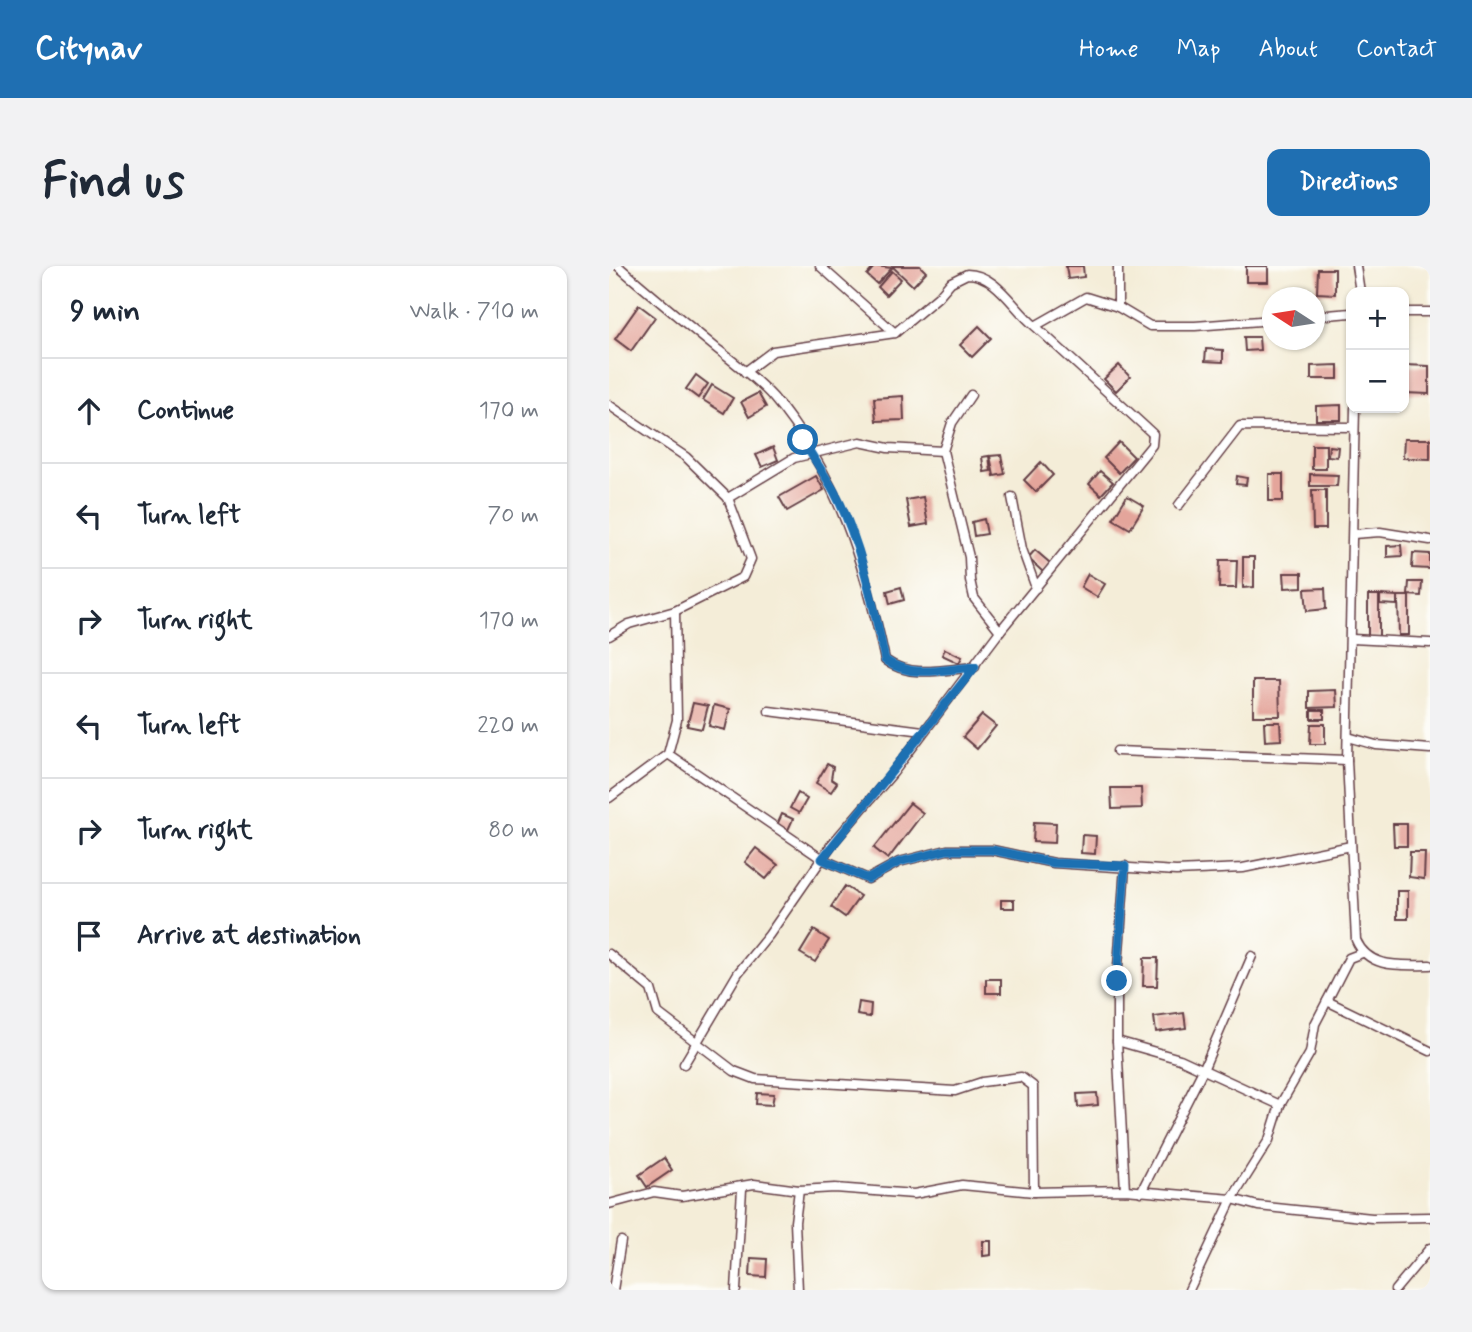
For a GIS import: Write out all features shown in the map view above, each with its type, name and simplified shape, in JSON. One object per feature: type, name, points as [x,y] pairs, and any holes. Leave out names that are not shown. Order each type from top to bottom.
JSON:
[{"type":"street","points":[[618,266],[772,396],[834,491],[873,602],[885,660],[897,669],[914,672],[975,667]]},
{"type":"street","points":[[820,266],[895,333]]},
{"type":"street","points":[[1118,266],[1118,307]]},
{"type":"street","points":[[1356,266],[1359,287]]},
{"type":"street","points":[[684,1064],[694,1043],[738,973],[769,936],[822,859],[975,667],[1000,631],[1145,458],[1153,434],[1035,326],[1000,290],[982,277],[965,270],[939,297],[895,333],[773,351],[745,372]]},
{"type":"street","points":[[1035,326],[1086,297],[1118,307],[1150,326],[1262,321]]},
{"type":"street","points":[[1409,312],[1430,312]]},
{"type":"street","points":[[1325,315],[1346,313]]},
{"type":"street","points":[[971,395],[952,423],[943,451],[969,557],[969,580],[974,598],[1000,631]]},
{"type":"street","points":[[609,405],[686,457],[728,498],[751,559],[744,577],[675,611],[629,624],[609,636]]},
{"type":"street","points":[[1354,413],[1352,639],[1347,760],[1356,940],[1362,953],[1374,962],[1430,965]]},
{"type":"street","points":[[1179,505],[1240,426],[1353,427]]},
{"type":"street","points":[[728,498],[793,458],[860,442],[888,448],[943,451]]},
{"type":"street","points":[[1012,497],[1022,549],[1036,588]]},
{"type":"street","points":[[1353,534],[1380,532],[1430,540]]},
{"type":"street","points":[[609,798],[668,754],[677,720],[675,611]]},
{"type":"street","points":[[1352,639],[1430,643]]},
{"type":"street","points":[[769,711],[923,731]]},
{"type":"street","points":[[1348,737],[1376,745],[1430,749]]},
{"type":"street","points":[[1117,751],[1347,760]]},
{"type":"street","points":[[668,754],[822,859],[868,879],[899,862],[947,850],[992,850],[1054,863],[1176,871],[1243,869],[1350,846]]},
{"type":"street","points":[[1125,866],[1117,981],[1125,1190]]},
{"type":"street","points":[[1189,1290],[1232,1199],[1269,1140],[1280,1105],[1310,1053],[1315,1024],[1349,958],[1362,953]]},
{"type":"street","points":[[609,954],[651,989],[658,1013],[734,1072],[755,1079],[955,1091],[982,1082],[1021,1077],[1033,1086],[1034,1192]]},
{"type":"street","points":[[1141,1192],[1203,1070],[1252,956]]},
{"type":"street","points":[[1327,1001],[1430,1051]]},
{"type":"street","points":[[1118,1041],[1180,1059],[1280,1105]]},
{"type":"street","points":[[609,1204],[655,1192],[682,1196],[742,1189],[754,1184],[799,1190],[835,1188],[914,1194],[962,1185],[1034,1192],[1125,1190],[1232,1199],[1258,1206],[1372,1218],[1430,1217]]},
{"type":"street","points":[[736,1290],[742,1189]]},
{"type":"street","points":[[798,1290],[795,1222],[799,1190]]},
{"type":"street","points":[[613,1290],[621,1241]]},
{"type":"street","points":[[1395,1290],[1430,1248]]},
{"type":"building","points":[[875,266],[892,268],[877,284],[867,275]]},
{"type":"building","points":[[892,266],[920,266],[926,272],[913,286]]},
{"type":"building","points":[[1066,266],[1083,266],[1084,277],[1068,279]]},
{"type":"building","points":[[1246,266],[1268,266],[1268,282],[1246,282]]},
{"type":"building","points":[[1318,269],[1335,269],[1335,294],[1325,293],[1325,287],[1317,287]]},
{"type":"building","points":[[892,271],[901,279],[886,295],[878,287]]},
{"type":"building","points":[[639,305],[655,317],[631,351],[615,339]]},
{"type":"building","points":[[979,326],[991,338],[972,357],[960,345]]},
{"type":"building","points":[[1244,337],[1259,337],[1260,350],[1245,351]]},
{"type":"building","points":[[1206,349],[1223,350],[1223,362],[1205,361]]},
{"type":"building","points":[[1119,365],[1130,377],[1116,391],[1104,379]]},
{"type":"building","points":[[1338,365],[1338,379],[1311,379],[1311,366]]},
{"type":"building","points":[[1409,365],[1429,366],[1429,394],[1409,393]]},
{"type":"building","points":[[696,375],[708,384],[698,398],[686,389]]},
{"type":"building","points":[[712,385],[733,398],[724,413],[703,400]]},
{"type":"building","points":[[758,393],[766,407],[749,417],[741,402]]},
{"type":"building","points":[[903,396],[904,420],[876,421],[874,398]]},
{"type":"building","points":[[1341,405],[1341,420],[1316,420],[1316,406]]},
{"type":"building","points":[[1404,439],[1430,439],[1430,459],[1403,458]]},
{"type":"building","points":[[1119,442],[1134,457],[1119,473],[1104,458]]},
{"type":"building","points":[[1312,445],[1326,445],[1326,469],[1312,469]]},
{"type":"building","points":[[1329,446],[1338,447],[1337,457],[1328,456]]},
{"type":"building","points":[[773,447],[778,460],[762,467],[756,455]]},
{"type":"building","points":[[1001,455],[1005,474],[994,476],[990,456]]},
{"type":"building","points":[[989,456],[991,471],[984,472],[982,457]]},
{"type":"building","points":[[1041,462],[1053,475],[1036,492],[1024,480]]},
{"type":"building","points":[[1100,471],[1113,482],[1101,495],[1089,484]]},
{"type":"building","points":[[1269,474],[1283,474],[1283,501],[1269,501]]},
{"type":"building","points":[[1310,474],[1338,475],[1337,486],[1310,486]]},
{"type":"building","points":[[816,476],[824,490],[787,511],[779,497]]},
{"type":"building","points":[[1237,476],[1247,478],[1246,485],[1236,484]]},
{"type":"building","points":[[1312,490],[1326,490],[1326,529],[1313,529]]},
{"type":"building","points":[[1127,496],[1144,506],[1130,529],[1113,519]]},
{"type":"building","points":[[923,497],[928,524],[911,527],[906,500]]},
{"type":"building","points":[[984,519],[987,534],[974,536],[972,522]]},
{"type":"building","points":[[1401,545],[1402,556],[1387,557],[1387,546]]},
{"type":"building","points":[[1035,550],[1050,563],[1043,572],[1028,558]]},
{"type":"building","points":[[1413,553],[1430,554],[1430,569],[1412,568]]},
{"type":"building","points":[[1243,557],[1254,557],[1254,587],[1243,588]]},
{"type":"building","points":[[1220,560],[1237,560],[1236,588],[1219,588]]},
{"type":"building","points":[[1284,573],[1302,573],[1302,587],[1285,588]]},
{"type":"building","points":[[1088,574],[1105,584],[1097,597],[1081,587]]},
{"type":"building","points":[[1409,582],[1422,582],[1421,596],[1408,595]]},
{"type":"building","points":[[901,587],[904,600],[890,604],[887,591]]},
{"type":"building","points":[[1325,588],[1326,609],[1307,611],[1305,589]]},
{"type":"building","points":[[1368,595],[1379,595],[1379,637],[1368,637]]},
{"type":"building","points":[[1380,595],[1397,596],[1397,605],[1380,604]]},
{"type":"building","points":[[1398,596],[1409,596],[1409,635],[1399,635]]},
{"type":"building","points":[[945,649],[962,657],[959,663],[942,655]]},
{"type":"building","points":[[1253,681],[1279,681],[1280,716],[1253,716]]},
{"type":"building","points":[[1336,690],[1337,707],[1309,708],[1309,691]]},
{"type":"building","points":[[693,703],[708,706],[702,729],[687,726]]},
{"type":"building","points":[[714,705],[730,709],[725,730],[709,726]]},
{"type":"building","points":[[1311,710],[1324,710],[1324,719],[1311,719]]},
{"type":"building","points":[[982,715],[996,726],[977,749],[963,737]]},
{"type":"building","points":[[1264,722],[1280,722],[1281,740],[1265,741]]},
{"type":"building","points":[[1311,724],[1325,724],[1325,744],[1310,744]]},
{"type":"building","points":[[827,764],[833,767],[831,779],[837,783],[831,792],[816,783]]},
{"type":"building","points":[[1111,788],[1141,788],[1142,808],[1112,809]]},
{"type":"building","points":[[798,793],[807,799],[799,813],[790,808]]},
{"type":"building","points":[[910,803],[923,813],[888,859],[874,848]]},
{"type":"building","points":[[782,814],[793,819],[788,830],[777,825]]},
{"type":"building","points":[[1034,822],[1056,823],[1055,843],[1033,842]]},
{"type":"building","points":[[1393,824],[1407,824],[1407,846],[1394,846]]},
{"type":"building","points":[[1082,835],[1096,836],[1095,854],[1081,853]]},
{"type":"building","points":[[756,848],[778,865],[766,879],[745,862]]},
{"type":"building","points":[[1410,852],[1425,852],[1424,879],[1409,877]]},
{"type":"building","points":[[845,886],[860,896],[845,917],[831,907]]},
{"type":"building","points":[[1397,891],[1408,891],[1408,919],[1397,919]]},
{"type":"building","points":[[1001,900],[1014,900],[1014,908],[1001,908]]},
{"type":"building","points":[[814,930],[829,940],[815,962],[800,953]]},
{"type":"building","points":[[1144,958],[1158,958],[1157,986],[1143,986]]},
{"type":"building","points":[[986,979],[1001,979],[1001,993],[986,993]]},
{"type":"building","points":[[859,1002],[871,1004],[870,1017],[857,1015]]},
{"type":"building","points":[[1184,1013],[1186,1028],[1156,1032],[1154,1017]]},
{"type":"building","points":[[757,1093],[774,1094],[772,1105],[756,1104]]},
{"type":"building","points":[[1097,1093],[1098,1105],[1078,1107],[1077,1094]]},
{"type":"building","points":[[664,1158],[672,1170],[647,1187],[639,1175]]},
{"type":"building","points":[[983,1241],[991,1241],[991,1255],[983,1256]]},
{"type":"building","points":[[751,1258],[767,1259],[766,1277],[750,1276]]},
{"type":"route","points":[[803,440],[834,491],[853,540],[873,602],[885,660],[897,669],[914,672],[975,667],[822,859],[868,879],[899,862],[947,850],[992,850],[1054,863],[1125,866],[1117,981]]}]
